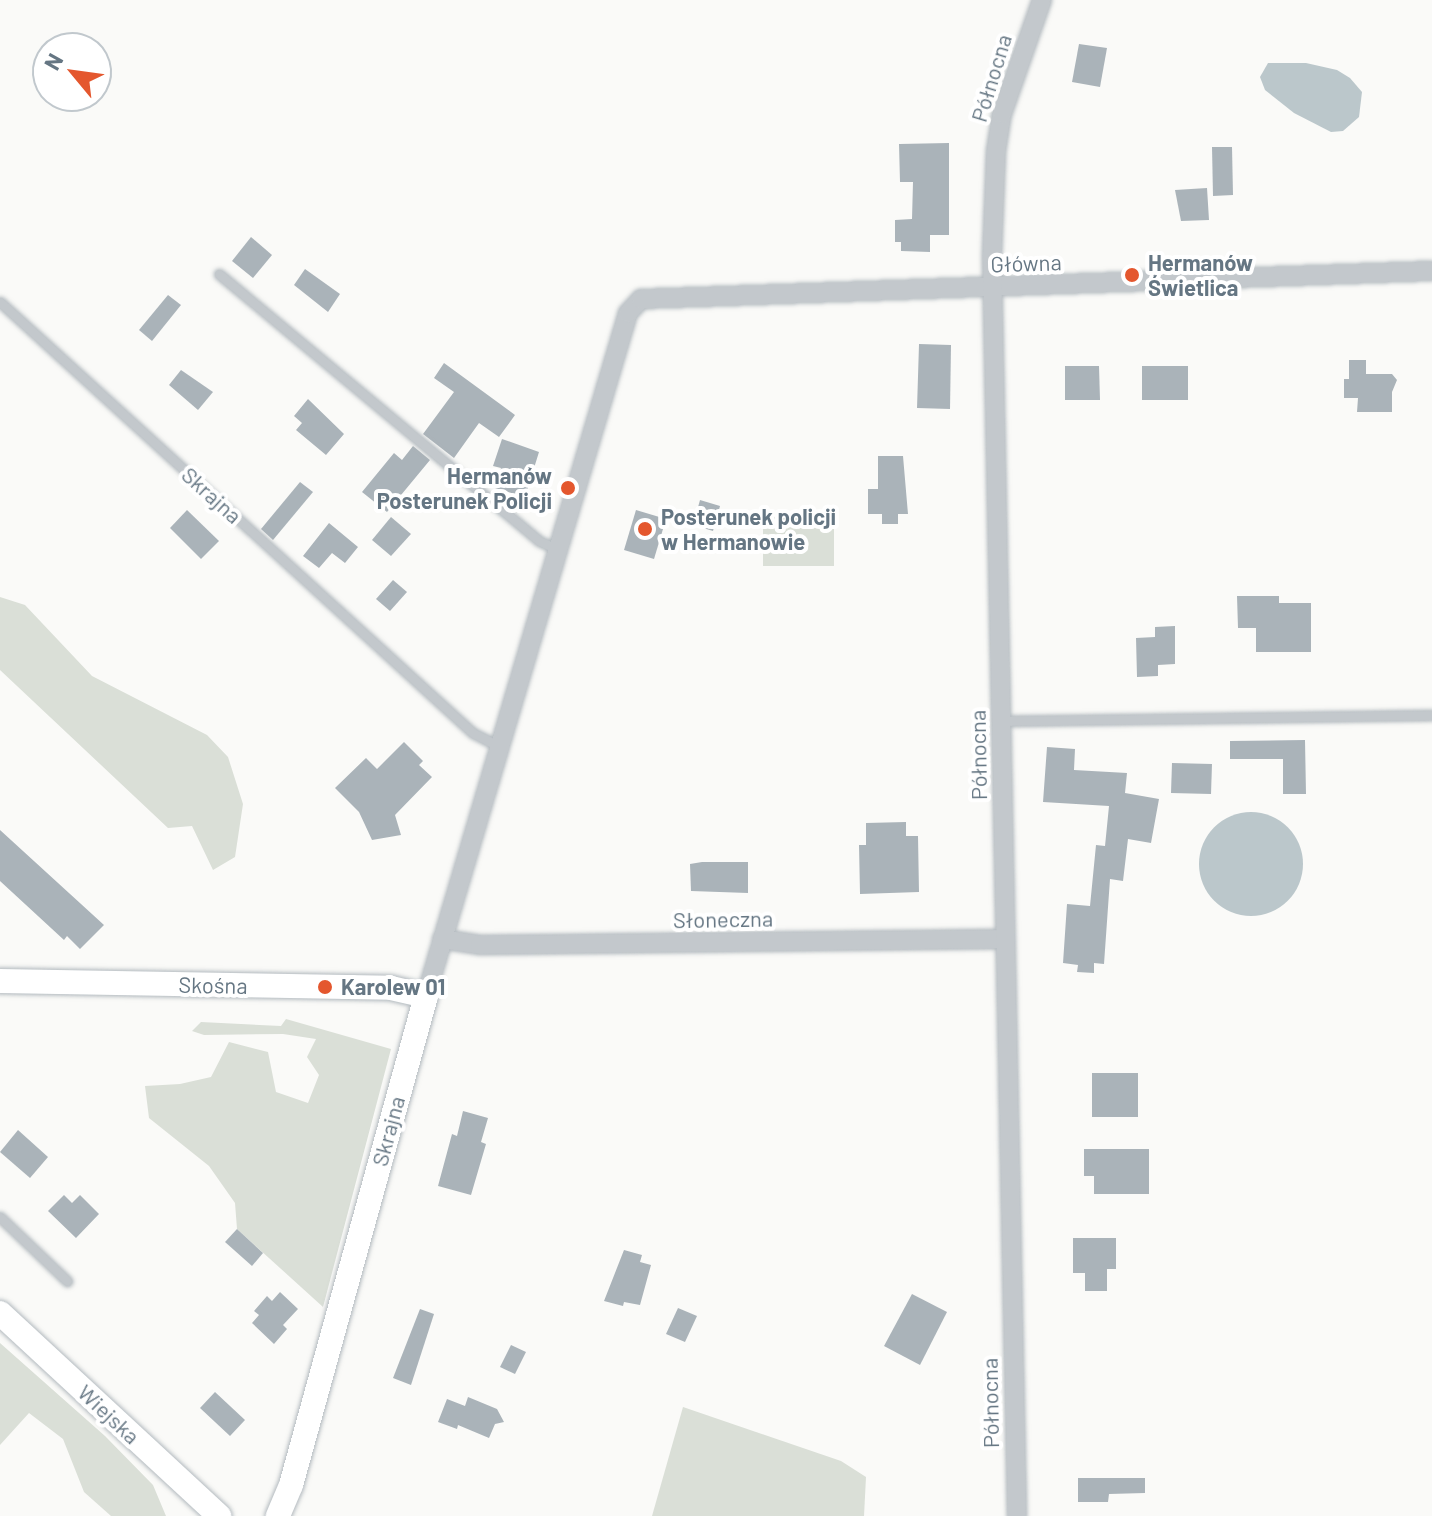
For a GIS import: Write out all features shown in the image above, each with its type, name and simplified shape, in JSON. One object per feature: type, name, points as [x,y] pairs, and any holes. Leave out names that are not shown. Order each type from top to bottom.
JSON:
[{"type":"street","name":"Północna","points":[[1017,1516],[993,288],[996,151],[1002,114],[1042,0]]},
{"type":"street","name":"Główna","points":[[628,313],[641,299],[649,298],[1432,271]]},
{"type":"street","name":"Skrajna","points":[[278,1516],[291,1485],[442,939],[628,313]]},
{"type":"street","name":"Słoneczna","points":[[442,939],[480,945],[1005,939]]},
{"type":"street","name":"Skośna","points":[[0,981],[391,988],[426,996]]},
{"type":"street","name":"Wiejska","points":[[0,1313],[219,1516]]},
{"type":"lane","points":[[219,274],[539,541],[559,550]]},
{"type":"lane","name":"Skrajna","points":[[0,302],[473,733],[500,747]]},
{"type":"lane","points":[[1001,721],[1432,715]]},
{"type":"lane","points":[[0,1217],[67,1281]]},
{"type":"shaded area","points":[[1268,63],[1306,63],[1337,70],[1350,78],[1362,92],[1359,117],[1343,131],[1331,132],[1294,113],[1265,90],[1260,77]]},
{"type":"shaded area","points":[[763,515],[834,515],[834,566],[763,566]]},
{"type":"shaded area","points":[[0,597],[25,605],[92,676],[207,735],[228,757],[243,804],[235,857],[213,870],[192,826],[168,828],[0,670]]},
{"type":"shaded area","points":[[1251,812],[1271,816],[1288,827],[1299,844],[1303,864],[1299,884],[1288,901],[1271,912],[1251,916],[1231,912],[1214,901],[1203,884],[1199,864],[1203,844],[1214,827],[1231,816]]},
{"type":"shaded area","points":[[286,1019],[391,1049],[323,1307],[237,1229],[235,1203],[209,1166],[149,1118],[145,1086],[180,1084],[211,1077],[229,1042],[268,1052],[276,1092],[308,1103],[319,1075],[307,1057],[316,1039],[283,1034],[204,1035],[192,1031],[201,1022],[281,1026]]},
{"type":"shaded area","points":[[0,1343],[105,1436],[153,1485],[166,1516],[111,1516],[84,1492],[63,1439],[29,1413],[0,1445]]},
{"type":"shaded area","points":[[683,1407],[841,1461],[866,1477],[864,1516],[652,1516]]},
{"type":"building","points":[[1079,44],[1107,48],[1100,87],[1072,82]]},
{"type":"building","points":[[949,143],[949,235],[930,235],[930,252],[901,251],[901,242],[895,242],[895,220],[912,219],[913,182],[900,182],[899,144]]},
{"type":"building","points":[[1212,147],[1232,147],[1233,195],[1213,196]]},
{"type":"building","points":[[1207,188],[1209,220],[1181,221],[1175,190]]},
{"type":"building","points":[[251,237],[272,255],[253,278],[232,261]]},
{"type":"building","points":[[305,269],[340,294],[328,312],[294,285]]},
{"type":"building","points":[[168,295],[181,305],[152,341],[139,330]]},
{"type":"building","points":[[919,344],[951,345],[950,409],[917,408]]},
{"type":"building","points":[[1349,360],[1366,360],[1366,374],[1392,374],[1397,380],[1392,392],[1392,412],[1357,412],[1358,398],[1344,398],[1344,379],[1349,379]]},
{"type":"building","points":[[444,363],[515,415],[499,437],[479,423],[454,458],[423,434],[454,392],[434,378]]},
{"type":"building","points":[[1065,366],[1099,366],[1100,400],[1065,400]]},
{"type":"building","points":[[1142,366],[1188,366],[1188,400],[1142,400]]},
{"type":"building","points":[[181,370],[213,392],[198,410],[169,385]]},
{"type":"building","points":[[308,399],[344,434],[326,455],[296,430],[302,423],[294,416]]},
{"type":"building","points":[[502,439],[539,452],[525,497],[495,488],[501,468],[493,466]]},
{"type":"building","points":[[413,446],[430,460],[387,512],[362,492],[394,453],[402,460]]},
{"type":"building","points":[[878,456],[903,456],[908,514],[898,514],[898,524],[882,524],[882,514],[868,514],[868,489],[878,489]]},
{"type":"building","points":[[300,482],[313,492],[273,540],[261,529]]},
{"type":"building","points":[[700,500],[720,506],[713,531],[693,525]]},
{"type":"building","points":[[187,510],[219,541],[201,559],[170,528]]},
{"type":"building","name":"Posterunek policji w Hermanowie","points":[[636,510],[666,519],[654,559],[624,550]]},
{"type":"building","points":[[391,517],[411,534],[391,556],[372,540]]},
{"type":"building","points":[[329,523],[358,547],[345,563],[332,553],[319,568],[303,556]]},
{"type":"building","points":[[393,580],[407,592],[390,611],[376,599]]},
{"type":"building","points":[[1237,596],[1279,596],[1279,603],[1311,603],[1311,652],[1256,652],[1256,628],[1238,628]]},
{"type":"building","points":[[1175,626],[1175,664],[1158,665],[1158,676],[1137,677],[1136,638],[1155,637],[1155,627]]},
{"type":"building","points":[[1305,740],[1306,794],[1283,794],[1283,759],[1230,759],[1230,741]]},
{"type":"building","points":[[404,742],[423,761],[419,765],[432,777],[395,815],[401,835],[372,840],[359,812],[335,788],[366,758],[377,769]]},
{"type":"building","points":[[1047,747],[1075,749],[1074,770],[1127,773],[1125,793],[1159,799],[1151,843],[1128,839],[1123,881],[1110,879],[1104,964],[1094,963],[1094,973],[1077,972],[1078,965],[1063,963],[1067,904],[1090,906],[1096,845],[1105,846],[1109,806],[1043,802]]},
{"type":"building","points":[[1172,763],[1212,764],[1211,794],[1171,793]]},
{"type":"building","points":[[906,822],[906,836],[918,836],[919,892],[860,894],[859,845],[866,845],[866,823]]},
{"type":"building","points":[[0,830],[104,925],[80,949],[67,936],[64,940],[0,881]]},
{"type":"building","points":[[748,862],[748,893],[691,891],[690,864]]},
{"type":"building","points":[[1092,1073],[1138,1073],[1138,1117],[1092,1117]]},
{"type":"building","points":[[463,1111],[488,1118],[481,1142],[486,1144],[471,1195],[438,1186],[452,1134],[457,1136]]},
{"type":"building","points":[[18,1130],[48,1157],[30,1178],[0,1152]]},
{"type":"building","points":[[1084,1149],[1149,1149],[1149,1194],[1094,1194],[1094,1176],[1084,1176]]},
{"type":"building","points":[[64,1195],[72,1203],[80,1195],[99,1214],[76,1238],[48,1211]]},
{"type":"building","points":[[237,1229],[263,1253],[252,1266],[225,1242]]},
{"type":"building","points":[[1073,1238],[1116,1238],[1116,1269],[1107,1269],[1107,1291],[1085,1291],[1085,1273],[1073,1273]]},
{"type":"building","points":[[624,1250],[642,1255],[640,1262],[651,1265],[640,1305],[624,1302],[623,1306],[604,1301]]},
{"type":"building","points":[[280,1292],[298,1309],[283,1325],[287,1329],[274,1344],[252,1323],[259,1315],[254,1311],[267,1296],[272,1301]]},
{"type":"building","points":[[912,1294],[947,1312],[920,1365],[884,1346]]},
{"type":"building","points":[[678,1308],[697,1316],[685,1342],[666,1334]]},
{"type":"building","points":[[420,1309],[434,1314],[411,1385],[393,1378]]},
{"type":"building","points":[[511,1345],[526,1352],[515,1374],[500,1367]]},
{"type":"building","points":[[215,1392],[245,1420],[230,1436],[200,1408]]},
{"type":"building","points":[[468,1397],[497,1409],[504,1422],[495,1424],[489,1438],[458,1425],[457,1429],[438,1422],[447,1399],[465,1406]]},
{"type":"building","points":[[1078,1478],[1145,1478],[1145,1493],[1109,1494],[1108,1502],[1078,1502]]},
{"type":"place","name":"Hermanów Świetlica","points":[[1132,275]]},
{"type":"place","name":"Hermanów Posterunek Policji","points":[[568,488]]},
{"type":"place","name":"Posterunek policji w Hermanowie","points":[[645,529]]},
{"type":"place","name":"Karolew 01","points":[[325,987]]}]
